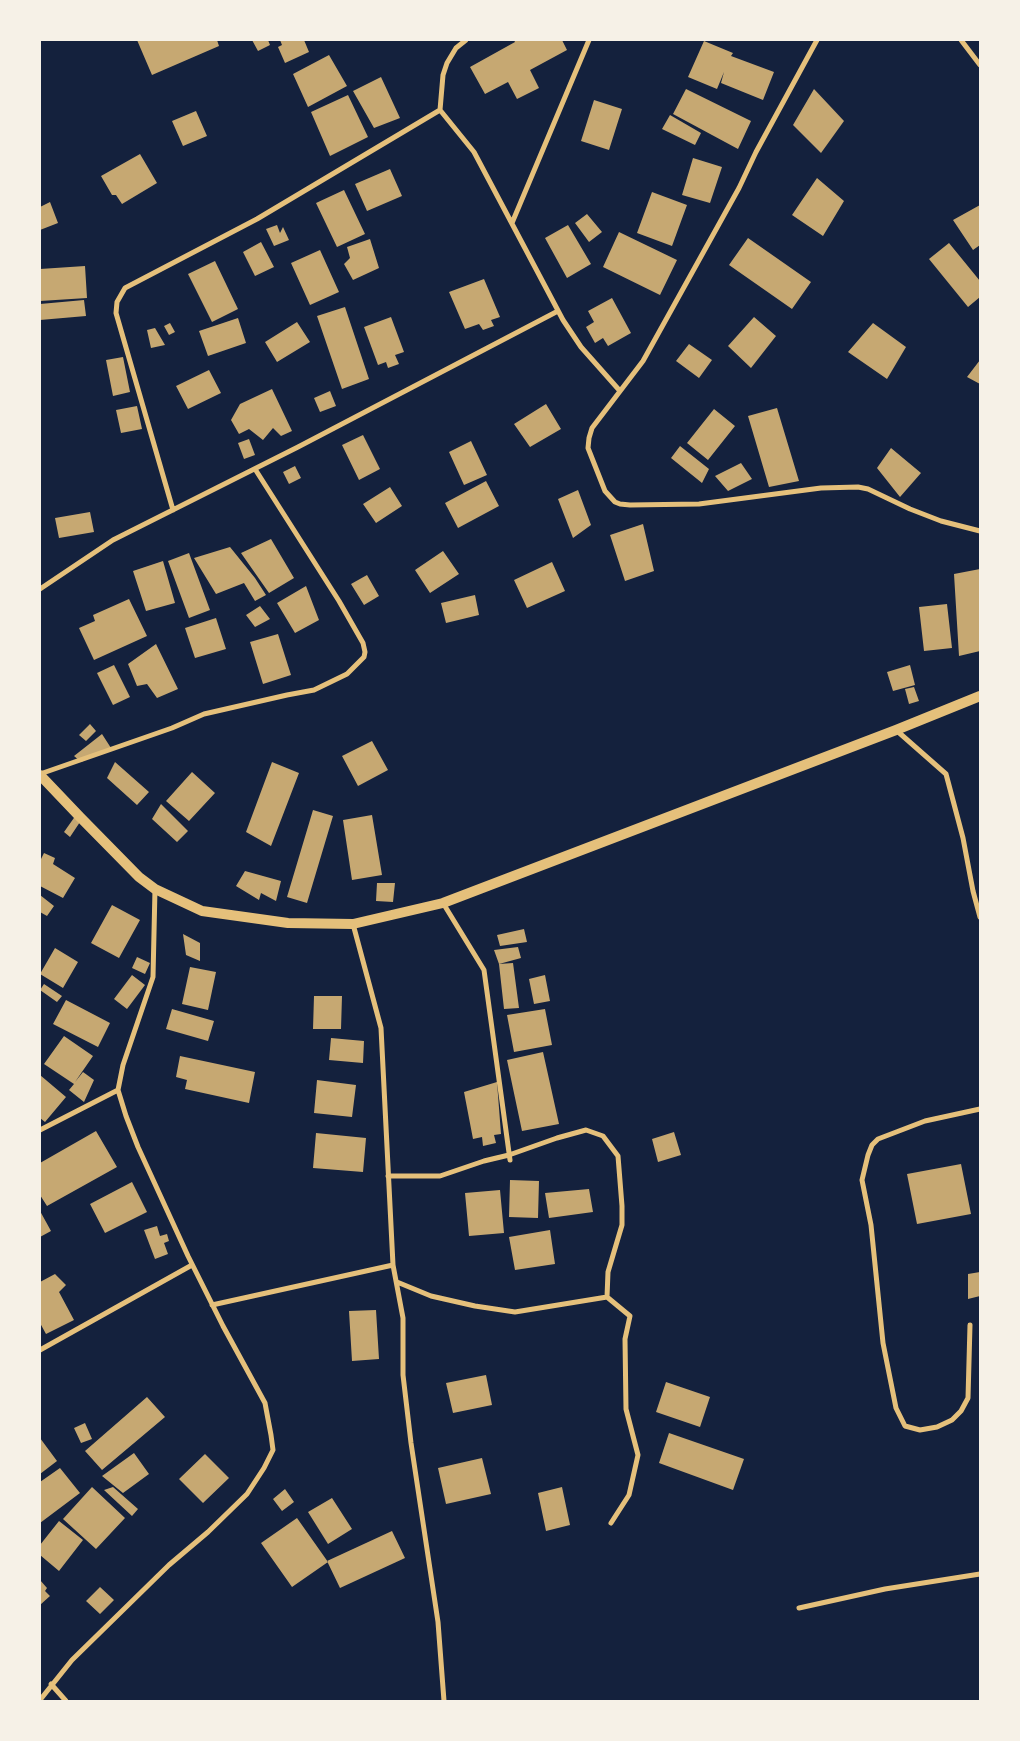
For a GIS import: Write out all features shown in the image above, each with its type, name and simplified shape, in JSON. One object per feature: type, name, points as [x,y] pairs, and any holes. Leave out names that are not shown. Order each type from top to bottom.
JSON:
[{"type":"main road","points":[[40,774],[80,817],[140,877],[155,889],[202,911],[288,923],[353,924],[443,903],[896,730],[980,696]]},
{"type":"street","points":[[466,40],[456,48],[446,63],[440,110],[474,152],[558,311],[581,347],[620,391]]},
{"type":"street","points":[[512,223],[589,40]]},
{"type":"street","points":[[817,40],[756,152],[739,188],[643,361],[592,428],[588,448],[605,491],[615,502],[630,505],[699,504],[821,488],[858,486],[941,522],[980,531]]},
{"type":"street","points":[[961,40],[980,65]]},
{"type":"street","points":[[173,510],[116,313],[117,302],[125,288],[257,219],[440,110]]},
{"type":"street","points":[[40,589],[113,540],[558,311]]},
{"type":"street","points":[[40,774],[172,728],[204,714],[314,690],[347,674],[364,657],[363,643],[255,468]]},
{"type":"street","points":[[896,730],[946,774],[962,830],[980,917]]},
{"type":"street","points":[[40,1700],[72,1660],[127,1604],[208,1532],[247,1494],[264,1468],[272,1450],[271,1435],[264,1403],[192,1264],[138,1147],[118,1090],[123,1065],[153,977],[155,889]]},
{"type":"street","points":[[443,903],[484,970],[510,1158]]},
{"type":"street","points":[[353,924],[381,1028],[393,1265],[403,1318],[404,1375],[410,1434],[438,1622],[444,1701]]},
{"type":"street","points":[[40,1130],[118,1090]]},
{"type":"street","points":[[970,1325],[968,1398],[961,1411],[952,1420],[937,1427],[920,1430],[905,1426],[896,1408],[883,1343],[871,1225],[862,1180],[868,1155],[872,1145],[878,1139],[925,1121],[980,1109]]},
{"type":"street","points":[[388,1176],[440,1176],[484,1161],[510,1158],[557,1138],[586,1130],[603,1136],[618,1156],[622,1226],[608,1272],[607,1297]]},
{"type":"street","points":[[40,1350],[192,1264]]},
{"type":"street","points":[[212,1305],[393,1265]]},
{"type":"street","points":[[397,1282],[431,1296],[475,1306],[515,1312],[607,1297],[630,1316],[625,1339],[626,1409],[638,1455],[629,1495],[610,1523]]},
{"type":"street","points":[[799,1608],[885,1590],[980,1574]]},
{"type":"street","points":[[51,1684],[66,1701]]},
{"type":"building","points":[[137,40],[217,40],[219,46],[152,75]]},
{"type":"building","points":[[252,40],[268,40],[270,45],[258,51]]},
{"type":"building","points":[[280,40],[304,40],[309,52],[285,63],[278,47],[282,45]]},
{"type":"building","points":[[514,40],[562,40],[567,50],[530,70],[539,88],[517,99],[508,82],[485,94],[470,67],[515,42]]},
{"type":"building","points":[[704,41],[733,53],[731,56],[774,72],[763,100],[721,83],[724,72],[717,89],[688,77]]},
{"type":"building","points":[[329,55],[347,86],[308,107],[293,74]]},
{"type":"building","points":[[381,77],[400,118],[374,128],[353,91]]},
{"type":"building","points":[[686,89],[751,121],[738,149],[673,114]]},
{"type":"building","points":[[814,89],[844,121],[821,153],[793,125]]},
{"type":"building","points":[[348,95],[368,137],[330,156],[311,112]]},
{"type":"building","points":[[594,100],[622,109],[609,150],[581,141]]},
{"type":"building","points":[[196,111],[207,136],[183,146],[172,121]]},
{"type":"building","points":[[670,115],[701,133],[695,145],[662,129]]},
{"type":"building","points":[[140,154],[157,183],[122,204],[116,195],[112,195],[101,176]]},
{"type":"building","points":[[693,158],[722,167],[710,203],[682,195]]},
{"type":"building","points":[[390,169],[402,196],[367,211],[355,184]]},
{"type":"building","points":[[817,178],[844,201],[823,236],[792,215]]},
{"type":"building","points":[[344,190],[365,234],[337,247],[316,203]]},
{"type":"building","points":[[652,192],[687,205],[672,246],[637,233]]},
{"type":"building","points":[[50,202],[58,223],[40,230],[40,207]]},
{"type":"building","points":[[980,205],[980,245],[973,250],[953,220]]},
{"type":"building","points":[[587,214],[602,232],[589,242],[575,223]]},
{"type":"building","points":[[277,225],[280,233],[283,227],[289,240],[274,246],[266,229]]},
{"type":"building","points":[[568,225],[591,264],[567,278],[545,238]]},
{"type":"building","points":[[619,232],[677,260],[660,295],[603,267]]},
{"type":"building","points":[[748,238],[811,282],[792,309],[729,265]]},
{"type":"building","points":[[370,239],[379,268],[353,280],[344,264],[350,258],[347,247]]},
{"type":"building","points":[[261,242],[274,267],[255,276],[243,252]]},
{"type":"building","points":[[949,243],[980,281],[980,297],[968,307],[929,259]]},
{"type":"building","points":[[320,250],[339,292],[310,305],[291,263]]},
{"type":"building","points":[[215,261],[238,309],[212,322],[188,274]]},
{"type":"building","points":[[85,266],[87,298],[40,301],[40,269]]},
{"type":"building","points":[[484,279],[500,317],[491,320],[494,326],[483,330],[479,324],[465,329],[449,292]]},
{"type":"building","points":[[612,298],[631,333],[608,346],[603,338],[595,343],[586,327],[594,322],[588,311]]},
{"type":"building","points":[[84,300],[86,316],[40,320],[40,304]]},
{"type":"building","points":[[345,307],[369,379],[342,389],[317,316]]},
{"type":"building","points":[[391,317],[404,352],[395,355],[399,364],[388,368],[386,362],[378,365],[364,327]]},
{"type":"building","points":[[754,317],[776,336],[751,368],[728,346]]},
{"type":"building","points":[[238,318],[246,343],[208,356],[199,331]]},
{"type":"building","points":[[297,322],[310,342],[277,362],[265,342]]},
{"type":"building","points":[[170,323],[175,332],[169,335],[164,326]]},
{"type":"building","points":[[873,323],[906,347],[887,379],[848,352]]},
{"type":"building","points":[[155,328],[165,345],[151,348],[147,330]]},
{"type":"building","points":[[689,344],[712,360],[699,378],[676,361]]},
{"type":"building","points":[[123,357],[130,392],[113,396],[106,360]]},
{"type":"building","points":[[980,360],[980,384],[967,377]]},
{"type":"building","points":[[209,370],[221,393],[188,409],[176,386]]},
{"type":"building","points":[[272,389],[292,431],[281,436],[273,428],[263,440],[249,429],[239,434],[231,420],[240,404]]},
{"type":"building","points":[[330,391],[336,406],[320,412],[314,398]]},
{"type":"building","points":[[546,404],[561,429],[530,447],[514,424]]},
{"type":"building","points":[[137,406],[142,429],[121,433],[116,410]]},
{"type":"building","points":[[777,408],[799,481],[769,487],[748,416]]},
{"type":"building","points":[[714,409],[735,426],[708,460],[687,443]]},
{"type":"building","points":[[363,435],[380,469],[359,480],[342,445]]},
{"type":"building","points":[[249,439],[255,455],[244,459],[238,443]]},
{"type":"building","points":[[471,441],[487,475],[464,485],[449,452]]},
{"type":"building","points":[[680,446],[709,469],[702,483],[671,458]]},
{"type":"building","points":[[891,448],[921,473],[900,497],[877,468]]},
{"type":"building","points":[[741,463],[752,479],[728,491],[715,476]]},
{"type":"building","points":[[295,466],[301,478],[289,484],[283,472]]},
{"type":"building","points":[[486,481],[499,506],[458,528],[445,503]]},
{"type":"building","points":[[390,487],[402,506],[376,523],[363,504]]},
{"type":"building","points":[[578,490],[591,525],[573,538],[558,499]]},
{"type":"building","points":[[90,512],[94,532],[59,538],[55,518]]},
{"type":"building","points":[[643,524],[654,571],[625,581],[610,535]]},
{"type":"building","points":[[271,539],[294,578],[269,593],[241,553]]},
{"type":"building","points":[[230,547],[266,595],[255,601],[244,583],[216,594],[194,558]]},
{"type":"building","points":[[443,551],[459,574],[430,593],[415,570]]},
{"type":"building","points":[[189,553],[210,610],[189,618],[168,561]]},
{"type":"building","points":[[163,561],[175,603],[146,611],[133,571]]},
{"type":"building","points":[[552,562],[565,591],[527,608],[514,580]]},
{"type":"building","points":[[980,569],[980,651],[959,656],[954,574]]},
{"type":"building","points":[[367,575],[379,596],[364,605],[351,584]]},
{"type":"building","points":[[306,586],[319,620],[295,633],[277,603]]},
{"type":"building","points":[[475,595],[479,615],[446,623],[441,603]]},
{"type":"building","points":[[129,599],[147,636],[94,660],[79,628],[95,621],[93,615]]},
{"type":"building","points":[[947,604],[952,648],[924,651],[919,607]]},
{"type":"building","points":[[260,606],[270,619],[255,627],[246,615]]},
{"type":"building","points":[[216,618],[226,649],[195,658],[185,628]]},
{"type":"building","points":[[278,634],[291,675],[263,684],[250,642]]},
{"type":"building","points":[[156,644],[178,689],[157,698],[147,684],[137,686],[128,664]]},
{"type":"building","points":[[114,665],[130,697],[113,705],[97,673]]},
{"type":"building","points":[[910,665],[915,685],[893,691],[887,672]]},
{"type":"building","points":[[914,687],[919,701],[909,704],[905,689]]},
{"type":"building","points":[[90,724],[96,731],[86,741],[79,735]]},
{"type":"building","points":[[102,734],[111,748],[81,762],[74,756]]},
{"type":"building","points":[[372,741],[388,770],[358,786],[342,756]]},
{"type":"building","points":[[115,762],[149,792],[137,805],[107,778]]},
{"type":"building","points":[[272,762],[299,773],[271,846],[246,832]]},
{"type":"building","points":[[192,772],[215,793],[189,821],[166,801]]},
{"type":"building","points":[[161,804],[188,831],[177,842],[152,819]]},
{"type":"building","points":[[313,810],[333,816],[307,903],[287,897]]},
{"type":"building","points":[[76,815],[82,819],[70,837],[64,832]]},
{"type":"building","points":[[372,815],[382,875],[352,880],[343,820]]},
{"type":"building","points":[[44,853],[55,858],[53,864],[75,878],[63,898],[40,886],[40,861]]},
{"type":"building","points":[[245,871],[281,881],[276,901],[261,893],[259,900],[236,886]]},
{"type":"building","points":[[377,883],[395,883],[393,902],[376,901]]},
{"type":"building","points":[[40,895],[54,906],[47,916],[40,912]]},
{"type":"building","points":[[112,905],[140,920],[119,958],[91,943]]},
{"type":"building","points":[[524,929],[527,942],[500,946],[497,935]]},
{"type":"building","points":[[183,934],[200,943],[200,961],[186,955]]},
{"type":"building","points":[[518,947],[521,958],[499,964],[494,950]]},
{"type":"building","points":[[55,948],[78,962],[63,988],[40,974]]},
{"type":"building","points":[[137,957],[150,963],[145,974],[132,968]]},
{"type":"building","points":[[513,963],[519,1008],[504,1009],[499,964]]},
{"type":"building","points":[[190,967],[216,972],[208,1010],[182,1004]]},
{"type":"building","points":[[132,975],[145,985],[127,1009],[114,999]]},
{"type":"building","points":[[545,975],[550,1001],[534,1004],[529,979]]},
{"type":"building","points":[[44,984],[62,996],[57,1002],[40,990]]},
{"type":"building","points":[[314,996],[342,996],[341,1029],[313,1029]]},
{"type":"building","points":[[66,1000],[110,1023],[98,1047],[53,1024]]},
{"type":"building","points":[[172,1009],[214,1021],[208,1041],[166,1029]]},
{"type":"building","points":[[545,1009],[552,1045],[514,1052],[507,1015]]},
{"type":"building","points":[[64,1036],[93,1056],[75,1082],[83,1072],[94,1080],[84,1102],[69,1090],[74,1084],[44,1064]]},
{"type":"building","points":[[331,1038],[364,1041],[363,1063],[329,1060]]},
{"type":"building","points":[[543,1052],[559,1124],[522,1131],[507,1060]]},
{"type":"building","points":[[180,1056],[255,1072],[249,1103],[185,1089],[187,1080],[176,1077]]},
{"type":"building","points":[[40,1075],[66,1097],[45,1122],[40,1118]]},
{"type":"building","points":[[317,1080],[356,1085],[352,1117],[314,1113]]},
{"type":"building","points":[[497,1082],[501,1134],[494,1135],[496,1143],[483,1146],[482,1137],[473,1139],[464,1092]]},
{"type":"building","points":[[96,1131],[117,1167],[47,1206],[40,1195],[40,1163]]},
{"type":"building","points":[[674,1132],[681,1155],[658,1162],[652,1139]]},
{"type":"building","points":[[316,1133],[366,1138],[363,1172],[313,1168]]},
{"type":"building","points":[[961,1164],[971,1214],[917,1224],[907,1174]]},
{"type":"building","points":[[510,1180],[539,1181],[538,1218],[509,1217]]},
{"type":"building","points":[[132,1182],[147,1212],[105,1233],[90,1204]]},
{"type":"building","points":[[589,1189],[593,1212],[549,1218],[545,1193]]},
{"type":"building","points":[[500,1190],[504,1233],[469,1236],[465,1193]]},
{"type":"building","points":[[40,1211],[51,1231],[40,1237]]},
{"type":"building","points":[[157,1226],[160,1236],[167,1234],[169,1241],[164,1243],[168,1254],[155,1259],[144,1230]]},
{"type":"building","points":[[550,1230],[555,1264],[515,1270],[509,1237]]},
{"type":"building","points":[[980,1272],[980,1296],[968,1299],[968,1274]]},
{"type":"building","points":[[55,1274],[66,1285],[59,1292],[74,1320],[46,1334],[40,1323],[40,1282]]},
{"type":"building","points":[[376,1310],[379,1359],[352,1361],[349,1311]]},
{"type":"building","points":[[486,1375],[492,1405],[453,1413],[446,1383]]},
{"type":"building","points":[[666,1382],[710,1397],[700,1427],[656,1412]]},
{"type":"building","points":[[147,1397],[165,1417],[102,1470],[85,1451]]},
{"type":"building","points":[[85,1423],[92,1439],[81,1443],[74,1428]]},
{"type":"building","points":[[669,1433],[744,1459],[733,1490],[659,1463]]},
{"type":"building","points":[[40,1438],[57,1461],[40,1474]]},
{"type":"building","points":[[134,1453],[149,1474],[123,1493],[102,1476]]},
{"type":"building","points":[[205,1454],[229,1478],[203,1503],[179,1479]]},
{"type":"building","points":[[482,1458],[491,1494],[446,1504],[438,1468]]},
{"type":"building","points":[[60,1468],[80,1493],[40,1523],[40,1482]]},
{"type":"building","points":[[92,1487],[125,1518],[96,1549],[63,1519]]},
{"type":"building","points":[[113,1487],[138,1509],[132,1516],[104,1490]]},
{"type":"building","points":[[562,1487],[570,1525],[546,1531],[538,1493]]},
{"type":"building","points":[[285,1489],[294,1502],[282,1511],[273,1499]]},
{"type":"building","points":[[332,1498],[352,1529],[328,1544],[308,1512]]},
{"type":"building","points":[[297,1518],[328,1562],[292,1587],[261,1543]]},
{"type":"building","points":[[59,1521],[83,1540],[59,1571],[40,1555],[40,1545]]},
{"type":"building","points":[[392,1531],[405,1558],[340,1588],[327,1561]]},
{"type":"building","points":[[40,1580],[47,1588],[45,1591],[50,1596],[40,1605]]},
{"type":"building","points":[[100,1587],[114,1600],[100,1614],[86,1601]]}]
